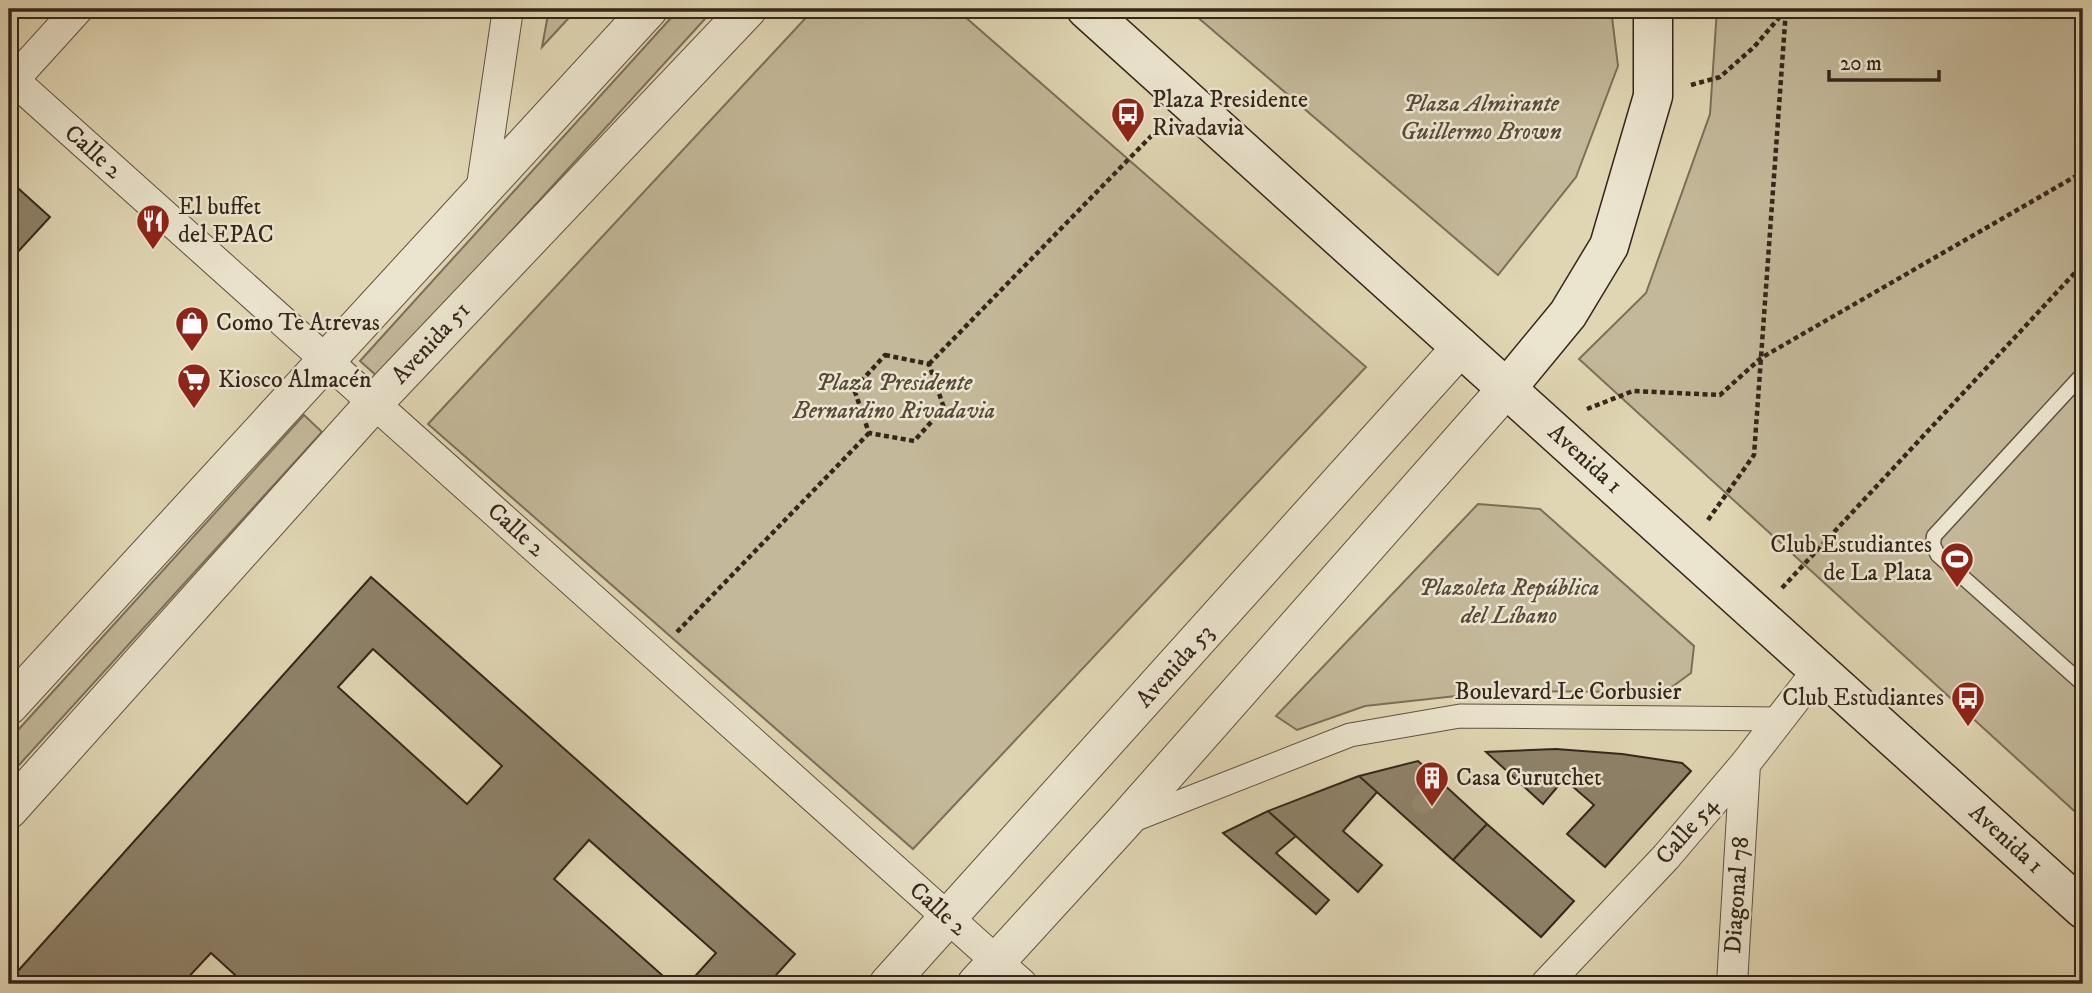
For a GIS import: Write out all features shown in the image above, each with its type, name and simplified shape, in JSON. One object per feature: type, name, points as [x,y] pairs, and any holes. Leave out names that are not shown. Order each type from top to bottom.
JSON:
[{"type":"main road","name":"Avenida 1","points":[[1086,9],[2083,909]]},
{"type":"main road","points":[[1507,388],[1568,314],[1609,246],[1653,96],[1653,9]]},
{"type":"street","points":[[10,81],[78,9]]},
{"type":"street","points":[[481,192],[508,9]]},
{"type":"street","points":[[9,706],[649,9]]},
{"type":"street","name":"Avenida 51","points":[[9,810],[374,404],[748,9]]},
{"type":"street","name":"Calle 2","points":[[10,81],[948,919],[999,977]]},
{"type":"street","name":"Avenida 53","points":[[888,984],[1461,347]]},
{"type":"street","points":[[999,977],[1122,824],[1507,388]]},
{"type":"street","name":"Calle 54","points":[[1546,984],[1666,857],[1745,764],[1818,670]]},
{"type":"street","name":"Boulevard Le Corbusier","points":[[1122,824],[1350,735],[1460,716],[1781,719]]},
{"type":"street","name":"Diagonal 78","points":[[1732,984],[1745,764]]},
{"type":"lane","points":[[2083,374],[1934,536],[1933,545],[1938,555],[2083,684]]},
{"type":"path","points":[[2046,9],[2083,18]]},
{"type":"path","points":[[1653,96],[1720,77],[1754,47],[1786,10]]},
{"type":"path","points":[[1687,550],[1754,455],[1786,10]]},
{"type":"path","points":[[929,364],[1188,99]]},
{"type":"path","points":[[1547,424],[1633,391],[1720,395],[1761,358],[2083,172]]},
{"type":"path","points":[[1757,615],[2083,264]]},
{"type":"path","points":[[869,433],[854,389],[885,355],[929,364]]},
{"type":"path","points":[[869,433],[914,441],[944,408],[929,364]]},
{"type":"path","points":[[655,655],[869,433]]},
{"type":"green space","points":[[549,9],[577,9],[542,47]]},
{"type":"green space","points":[[679,9],[714,9],[378,377],[360,361]]},
{"type":"green space","name":"Plaza Presidente Bernardino Rivadavia","points":[[814,9],[956,9],[1366,367],[913,849],[428,424]]},
{"type":"green space","name":"Plaza Almirante Guillermo Brown","points":[[1188,9],[1611,9],[1618,66],[1576,177],[1498,275]]},
{"type":"green space","name":"Club Estudiantes de La Plata","points":[[1717,9],[2083,9],[2083,819],[1579,359],[1646,293],[1710,114]]},
{"type":"green space","points":[[304,415],[322,432],[9,776],[9,740]]},
{"type":"green space","name":"Plazoleta República del Líbano","points":[[1478,504],[1540,509],[1694,646],[1691,673],[1665,692],[1502,691],[1365,706],[1297,730],[1276,716]]},
{"type":"building","points":[[9,180],[50,217],[15,255],[9,250]]},
{"type":"building","points":[[371,577],[795,954],[768,984],[688,984],[716,953],[589,840],[554,879],[672,984],[245,984],[211,953],[182,984],[9,984]],"holes":[[[373,649],[502,766],[467,804],[338,687]]]},
{"type":"building","points":[[1556,749],[1622,754],[1682,763],[1691,771],[1605,867],[1567,834],[1594,805],[1564,779],[1543,804],[1486,752]]},
{"type":"building","name":"Casa Curutchet","points":[[1418,761],[1487,824],[1453,860],[1359,776]]},
{"type":"building","points":[[1359,776],[1377,792],[1343,831],[1382,865],[1358,892],[1268,811]]},
{"type":"building","points":[[1268,811],[1296,836],[1276,853],[1329,900],[1316,914],[1223,833]]},
{"type":"building","points":[[1487,824],[1574,901],[1541,937],[1453,860]]},
{"type":"place","name":"Plaza Presidente Rivadavia","points":[[1128,144]]},
{"type":"place","name":"El buffet del EPAC","points":[[153,251]]},
{"type":"place","name":"Como Te Atrevas","points":[[192,353]]},
{"type":"place","name":"Kiosco Almacén","points":[[194,410]]},
{"type":"place","name":"Club Estudiantes de La Plata","points":[[1957,589]]},
{"type":"place","name":"Club Estudiantes","points":[[1968,728]]},
{"type":"place","name":"Casa Curutchet","points":[[1432,808]]}]
